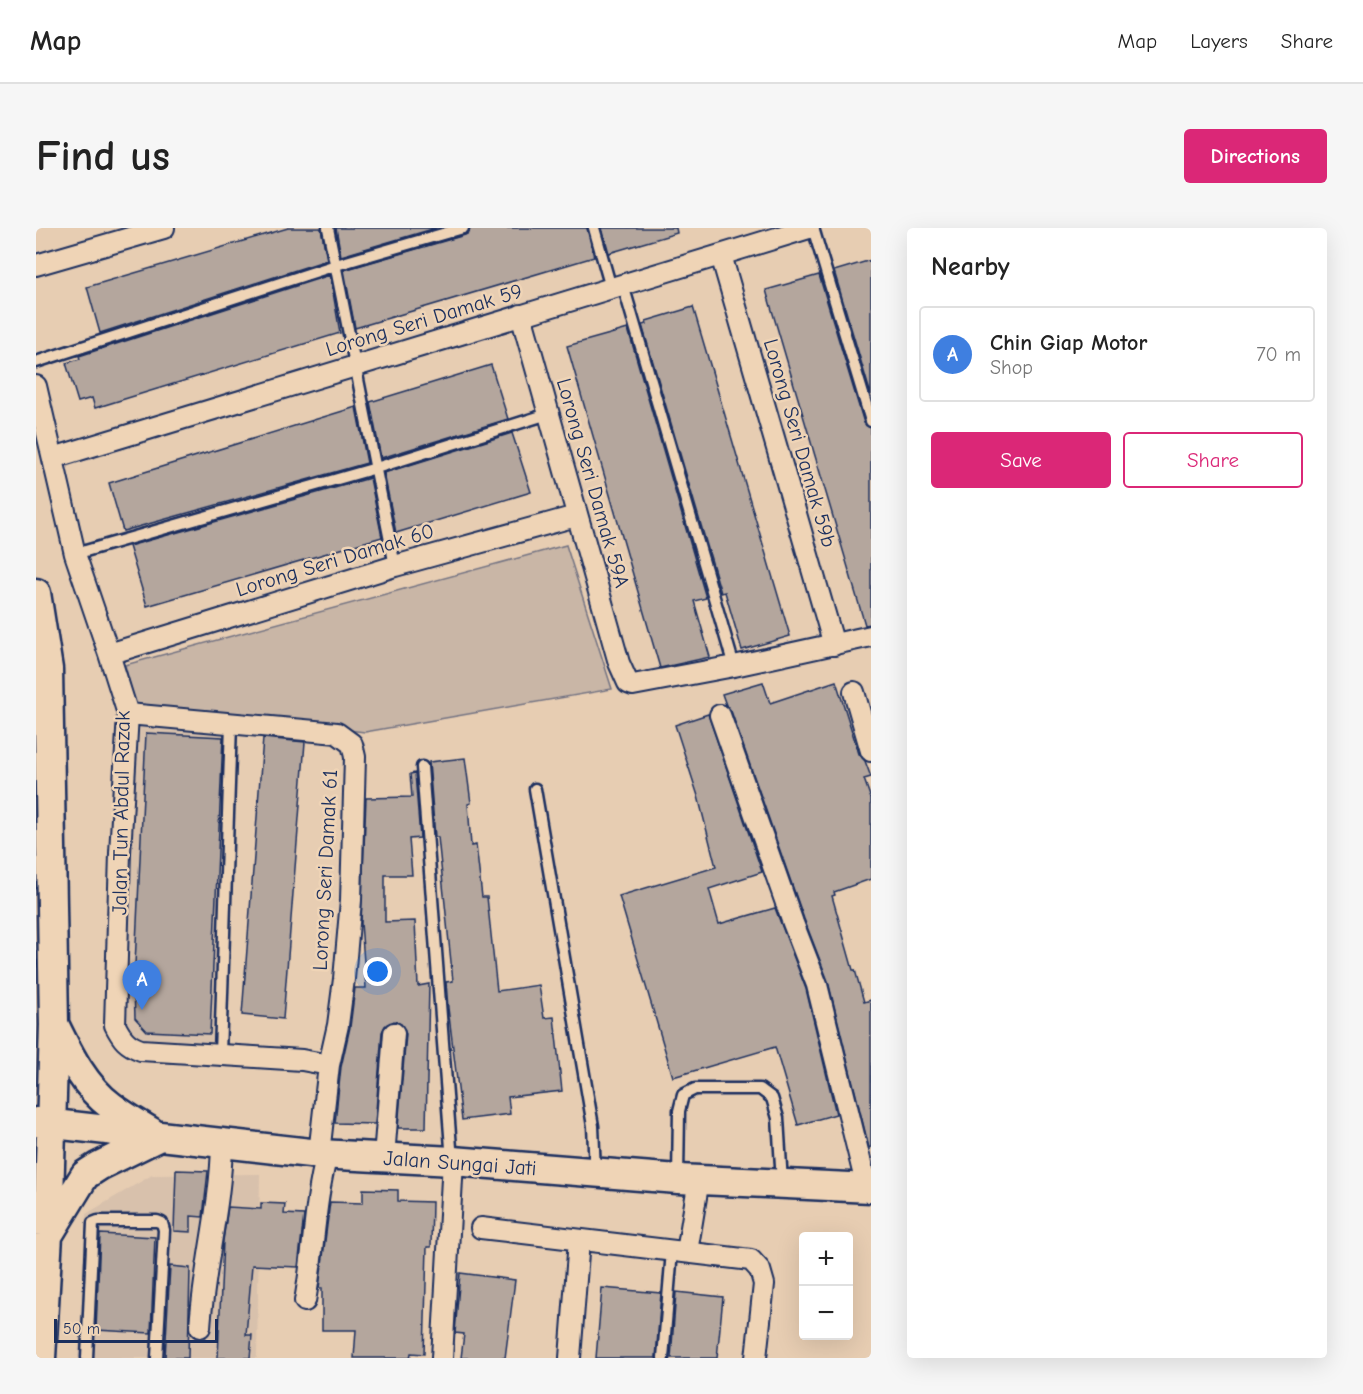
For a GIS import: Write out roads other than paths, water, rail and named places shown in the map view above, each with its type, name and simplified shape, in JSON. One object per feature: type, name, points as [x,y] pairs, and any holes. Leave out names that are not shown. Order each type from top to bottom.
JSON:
[{"type":"main road","points":[[36,592],[48,669],[54,1024],[44,1123],[48,1235],[41,1358]]},
{"type":"main road","points":[[54,1024],[81,1075],[109,1105],[158,1137]]},
{"type":"main road","name":"Jalan Sungai Jati","points":[[44,1123],[158,1137],[221,1163],[322,1166],[384,1157],[452,1168],[595,1172],[869,1188]]},
{"type":"main road","points":[[48,1235],[85,1175],[158,1137]]},
{"type":"street","points":[[36,265],[164,228]]},
{"type":"street","name":"Lorong Seri Damak 59","points":[[53,458],[811,228]]},
{"type":"street","name":"Lorong Seri Damak 59b","points":[[721,255],[834,645]]},
{"type":"street","name":"Lorong Seri Damak 59A","points":[[521,315],[576,516],[619,663],[628,683],[633,685],[734,666]]},
{"type":"street","name":"Jalan Tun Abdul Razak","points":[[36,386],[75,554],[128,714],[120,853],[115,1025],[129,1046],[141,1050],[302,1060],[329,1065]]},
{"type":"street","name":"Lorong Seri Damak 60","points":[[110,654],[395,566],[576,516]]},
{"type":"street","points":[[734,666],[871,636]]},
{"type":"street","points":[[854,692],[871,751]]},
{"type":"street","name":"Lorong Seri Damak 61","points":[[128,714],[337,733],[352,744],[355,757],[351,900],[344,980],[338,1025],[329,1065],[322,1166],[313,1230],[312,1262],[305,1301]]},
{"type":"street","points":[[720,716],[789,913],[817,985],[869,1188]]},
{"type":"street","points":[[384,1157],[394,1033]]},
{"type":"street","points":[[200,1327],[203,1288],[221,1163]]},
{"type":"street","points":[[442,1358],[452,1168]]},
{"type":"street","points":[[679,1251],[692,1223],[688,1179]]},
{"type":"street","points":[[481,1228],[751,1260],[760,1270],[764,1284],[756,1358]]},
{"type":"street","points":[[570,1358],[579,1239]]},
{"type":"lane","points":[[328,228],[395,566]]},
{"type":"lane","points":[[36,362],[336,265],[463,228]]},
{"type":"lane","points":[[594,228],[617,287],[734,666]]},
{"type":"lane","points":[[811,228],[871,421]]},
{"type":"lane","points":[[75,554],[376,468],[548,414]]},
{"type":"lane","points":[[220,1054],[231,724]]},
{"type":"lane","points":[[422,767],[452,1168]]},
{"type":"lane","points":[[535,789],[593,1126],[595,1172]]},
{"type":"lane","points":[[688,1179],[679,1111],[683,1095],[695,1089],[759,1089],[772,1098],[778,1118],[782,1184]]},
{"type":"lane","points":[[87,1358],[93,1223],[98,1221],[157,1221],[162,1223],[164,1230],[157,1358]]},
{"type":"lane","points":[[663,1358],[679,1251]]},
{"type":"place","name":"Chin Giap Motor","points":[[142,1010]]}]
